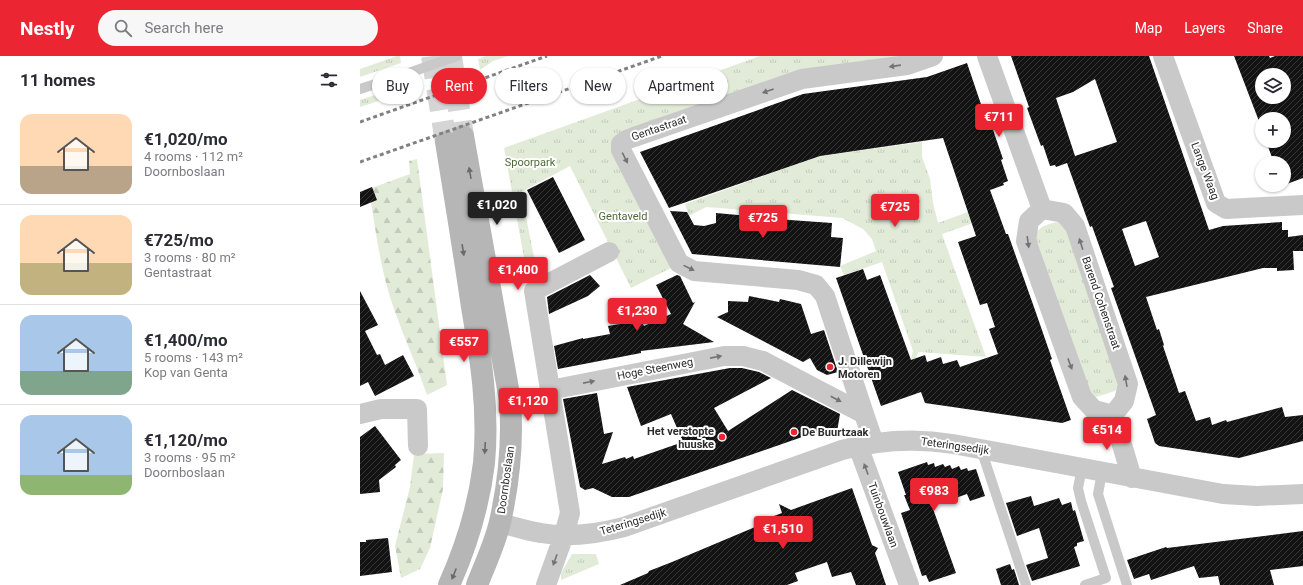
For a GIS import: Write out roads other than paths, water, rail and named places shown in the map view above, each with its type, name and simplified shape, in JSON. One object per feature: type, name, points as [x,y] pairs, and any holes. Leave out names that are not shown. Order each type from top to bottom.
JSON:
[{"type":"main road","name":"Doornboslaan","points":[[449,585],[474,517],[484,465],[486,416],[454,139],[510,400],[511,434],[509,466],[500,523],[477,585]]},
{"type":"street","name":"Gentastraat","points":[[864,414],[825,296],[816,285],[798,280],[694,271],[678,263],[621,150],[621,144],[630,138],[802,79],[907,65],[933,56]]},
{"type":"street","points":[[987,56],[1042,209],[1029,221],[1026,241],[1082,397],[1094,410],[1113,415],[1132,478]]},
{"type":"street","name":"Lange Waag","points":[[1163,56],[1216,203],[1226,209],[1303,204]]},
{"type":"street","name":"Barend Cohenstraat","points":[[1042,209],[1064,213],[1075,226],[1128,384],[1124,401],[1113,415]]},
{"type":"street","points":[[546,585],[564,535],[570,513],[534,291],[609,252]]},
{"type":"street","name":"Hoge Steenweg","points":[[550,390],[724,356],[743,356],[764,361],[864,414]]},
{"type":"street","points":[[360,414],[381,409],[417,409],[418,446]]},
{"type":"street","points":[[864,414],[866,444]]},
{"type":"street","name":"Teteringsedijk","points":[[500,523],[542,534],[564,535],[601,533],[624,527],[820,457],[866,444],[921,440],[942,442],[1224,494],[1257,496],[1303,494]]},
{"type":"street","name":"Tuinbouwlaan","points":[[866,444],[908,585]]},
{"type":"lane","points":[[360,90],[457,56]]},
{"type":"lane","points":[[981,449],[1026,585]]},
{"type":"lane","points":[[1082,468],[1078,488],[1106,578],[1085,585]]},
{"type":"lane","points":[[1102,472],[1098,494],[1127,585]]},
{"type":"tunnel","points":[[432,56],[446,142]]},
{"type":"tunnel","points":[[451,56],[463,136]]},
{"type":"railway","points":[[360,122],[547,56]]},
{"type":"railway","points":[[360,162],[662,56]]},
{"type":"place","name":"J. Dillewijn Motoren","points":[[830,367]]},
{"type":"place","name":"De Buurtzaak","points":[[794,432]]},
{"type":"place","name":"Het verstopte huuske","points":[[722,437]]},
{"type":"park label","name":"Spoorpark","points":[[530,162]]},
{"type":"park label","name":"Gentaveld","points":[[623,216]]}]
